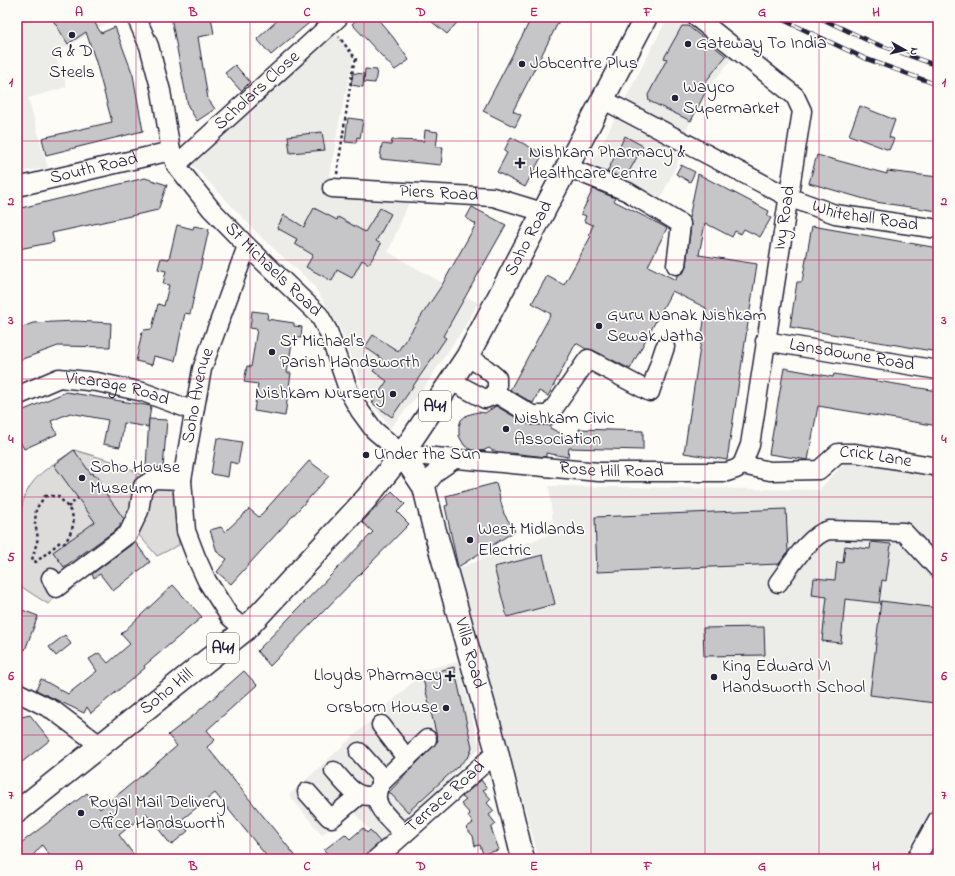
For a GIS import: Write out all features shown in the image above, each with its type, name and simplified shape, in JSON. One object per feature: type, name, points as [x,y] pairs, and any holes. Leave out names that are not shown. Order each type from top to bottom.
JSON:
[{"type":"main road","name":"Soho Road","points":[[402,454],[467,357],[544,214],[602,99],[646,17]]},
{"type":"main road","name":"Villa Road","points":[[402,454],[424,487],[497,752],[523,859]]},
{"type":"main road","name":"Soho Hill","points":[[17,812],[245,630],[366,499],[402,454]]},
{"type":"street","points":[[136,17],[149,46],[161,91],[173,158]]},
{"type":"street","name":"Ivy Road","points":[[696,17],[795,96],[802,111],[750,445],[742,464]]},
{"type":"street","name":"Scholars Close","points":[[173,158],[334,22]]},
{"type":"street","name":"Whitehall Road","points":[[602,99],[788,197],[835,214],[938,229]]},
{"type":"street","name":"South Road","points":[[17,187],[173,158]]},
{"type":"street","name":"St Michaels Road","points":[[173,158],[211,209],[246,246],[319,315],[328,331],[349,392],[360,412],[374,430],[402,454]]},
{"type":"street","points":[[567,167],[628,192],[681,224],[676,265]]},
{"type":"street","name":"Piers Road","points":[[332,188],[493,197],[533,209],[544,214]]},
{"type":"street","name":"Soho Avenue","points":[[245,630],[230,617],[207,580],[196,557],[186,531],[182,480],[202,369],[246,246]]},
{"type":"street","name":"Lansdowne Road","points":[[765,341],[938,370]]},
{"type":"street","points":[[497,394],[532,415],[549,415],[588,359],[650,392],[665,347]]},
{"type":"street","points":[[467,357],[484,367],[497,378],[497,394]]},
{"type":"street","name":"Vicarage Road","points":[[17,396],[59,378],[97,382],[143,392],[194,411]]},
{"type":"street","points":[[451,381],[485,399],[497,394]]},
{"type":"street","name":"Crick Lane","points":[[742,464],[770,471],[819,470],[838,453],[855,453],[938,467]]},
{"type":"street","name":"Rose Hill Road","points":[[402,454],[453,460],[599,472],[727,472],[736,469],[742,464]]},
{"type":"street","points":[[424,487],[437,471],[453,460]]},
{"type":"street","points":[[51,578],[56,588],[128,534],[139,511],[143,486],[154,479],[182,480]]},
{"type":"street","points":[[778,583],[811,541],[822,531],[829,530],[904,532],[938,569]]},
{"type":"street","points":[[17,692],[53,710],[101,746]]},
{"type":"street","points":[[381,725],[407,759]]},
{"type":"street","points":[[307,792],[332,818],[367,796],[378,787],[428,739]]},
{"type":"street","points":[[359,752],[384,780]]},
{"type":"street","name":"Terrace Road","points":[[376,859],[497,752]]},
{"type":"street","points":[[334,771],[354,792],[367,796],[404,834]]},
{"type":"street","points":[[916,859],[938,819]]},
{"type":"path","points":[[332,188],[339,166],[353,67],[356,59],[334,22]]},
{"type":"path","points":[[46,496],[58,496],[68,507],[74,518],[73,529],[65,543],[60,542],[36,562],[32,560],[38,538],[34,524],[36,509],[46,496]]},
{"type":"path","points":[[68,507],[78,498]]},
{"type":"shaded area","points":[[17,17],[109,17],[112,20],[55,54],[67,87],[28,98],[48,168],[17,172]]},
{"type":"shaded area","points":[[668,17],[682,17],[732,58],[705,93],[686,130],[681,155],[659,202],[587,172]]},
{"type":"shaded area","points":[[338,33],[354,54],[338,128],[327,194],[410,200],[388,252],[478,303],[465,326],[423,389],[390,428],[366,395],[340,328],[312,283],[262,238],[191,163]]},
{"type":"shaded area","points":[[74,450],[122,464],[141,475],[175,471],[179,545],[157,556],[138,534],[137,530],[48,604],[17,584],[17,545],[22,504],[27,492],[37,477]]},
{"type":"shaded area","name":"King Edward VI Handsworth School","points":[[845,462],[938,476],[938,786],[929,817],[901,859],[539,859],[459,568],[554,533],[549,486],[819,490]]},
{"type":"shaded area","points":[[458,662],[480,748],[383,845],[351,809],[322,835],[289,795],[415,680],[417,671]]},
{"type":"building","points":[[51,17],[91,17],[101,33],[115,27],[133,75],[143,131],[46,155],[42,138],[112,122],[96,62],[86,32],[68,44]]},
{"type":"building","points":[[171,17],[211,17],[214,34],[198,37],[208,99],[215,109],[197,121],[188,106]]},
{"type":"building","points":[[281,17],[316,17],[271,55],[257,39]]},
{"type":"building","points":[[359,17],[376,17],[393,37],[409,60],[395,70],[352,24]]},
{"type":"building","points":[[426,17],[462,17],[447,34]]},
{"type":"building","name":"Jobcentre Plus","points":[[532,17],[561,17],[513,111],[521,115],[515,127],[483,111]]},
{"type":"building","points":[[682,26],[688,26],[726,56],[699,90],[705,93],[691,121],[649,101],[648,95],[667,59],[664,58]]},
{"type":"building","points":[[235,65],[250,82],[241,91],[225,73]]},
{"type":"building","points":[[365,69],[377,70],[375,83],[364,82]]},
{"type":"building","points":[[353,73],[364,74],[363,87],[351,85]]},
{"type":"building","points":[[860,106],[895,120],[889,137],[894,139],[889,150],[849,135]]},
{"type":"building","points":[[348,118],[363,120],[360,138],[357,137],[356,143],[345,142]]},
{"type":"building","points":[[425,130],[438,132],[436,147],[443,147],[441,165],[380,159],[382,144],[391,145],[392,140],[424,141]]},
{"type":"building","points":[[322,132],[325,150],[290,153],[288,136]]},
{"type":"building","points":[[625,136],[643,146],[625,179],[607,172]]},
{"type":"building","name":"Nishkam Pharmacy & Healthcare Centre","points":[[511,137],[543,154],[525,187],[497,172],[507,153],[504,151]]},
{"type":"building","points":[[817,155],[887,174],[887,171],[938,177],[938,211],[875,202],[809,183]]},
{"type":"building","points":[[681,165],[695,172],[690,182],[676,174]]},
{"type":"building","points":[[698,174],[769,211],[767,216],[771,218],[760,237],[744,229],[741,234],[735,231],[732,237],[705,223],[699,255],[757,264],[727,460],[684,453],[706,308],[672,291],[630,369],[576,343],[548,396],[539,391],[533,403],[510,390],[551,314],[532,303],[547,276],[564,285],[591,236],[589,235],[593,225],[584,221],[586,216],[581,214],[593,189],[615,198],[614,201],[667,228],[648,266],[676,280],[677,275],[684,272],[686,266],[691,225],[689,218]]},
{"type":"building","points":[[145,178],[167,185],[158,210],[52,233],[54,242],[19,249],[17,209]]},
{"type":"building","points":[[472,207],[506,225],[443,336],[446,338],[392,417],[372,403],[387,381],[373,371],[382,359],[365,347],[373,335],[398,351],[442,285],[476,224],[466,218]]},
{"type":"building","points":[[314,208],[337,220],[338,217],[365,232],[380,208],[391,214],[376,241],[381,244],[369,264],[362,260],[352,278],[337,270],[332,281],[306,267],[313,255],[295,244],[297,239],[277,228],[284,215],[304,227]]},
{"type":"building","points":[[177,225],[193,229],[194,226],[209,229],[190,314],[185,313],[175,361],[154,356],[152,365],[136,361],[142,332],[144,330],[152,329],[158,304],[164,306],[169,285],[163,284],[166,271],[158,269],[161,258],[169,259]]},
{"type":"building","points":[[812,226],[938,248],[938,352],[790,327],[797,282],[802,282]]},
{"type":"building","name":"St Michael's Parish Handsworth","points":[[252,311],[268,313],[267,319],[294,323],[294,326],[302,327],[301,338],[293,337],[287,373],[291,373],[285,416],[254,411],[258,384],[244,382],[247,366],[251,367],[257,329],[250,328]]},
{"type":"building","points":[[76,321],[111,323],[110,347],[58,346],[17,361],[17,329],[33,323]]},
{"type":"building","points":[[784,368],[833,377],[834,374],[938,391],[938,426],[818,406],[808,460],[769,454]]},
{"type":"building","points":[[66,392],[151,406],[148,427],[124,423],[120,447],[103,444],[108,420],[70,413],[51,421],[57,434],[24,449],[17,436],[17,413]]},
{"type":"building","name":"Nishkam Civic Association","points":[[496,406],[527,424],[550,425],[550,428],[578,442],[579,429],[643,431],[643,450],[569,448],[568,457],[546,453],[546,457],[493,451],[489,448],[482,451],[471,450],[464,445],[459,436],[459,426],[461,420],[467,415],[478,412],[485,413]]},
{"type":"building","points":[[149,419],[167,420],[163,468],[146,467]]},
{"type":"building","points":[[217,438],[242,442],[238,464],[230,462],[228,477],[211,474]]},
{"type":"building","points":[[74,450],[91,474],[93,473],[94,476],[98,476],[101,487],[124,519],[120,523],[120,527],[64,567],[53,552],[95,522],[54,465]]},
{"type":"building","points":[[309,461],[329,476],[231,584],[217,572],[227,559],[217,552],[210,530],[221,527],[225,532],[249,509],[259,517]]},
{"type":"building","points":[[496,483],[504,514],[515,531],[458,567],[445,506],[448,505],[446,496]]},
{"type":"building","points":[[392,491],[405,504],[397,512],[409,524],[270,666],[257,651],[373,532],[362,522]]},
{"type":"building","points":[[786,509],[788,552],[779,564],[597,572],[595,517]]},
{"type":"building","points":[[135,542],[150,562],[113,591],[100,574],[94,578],[92,574]]},
{"type":"building","points":[[871,542],[891,544],[886,581],[882,580],[879,603],[845,599],[841,643],[822,641],[827,597],[812,595],[814,578],[835,580],[837,562],[843,563],[845,546],[870,549]]},
{"type":"building","points":[[543,555],[555,604],[507,617],[494,567]]},
{"type":"building","points":[[173,585],[202,617],[144,666],[145,668],[91,713],[87,707],[84,713],[36,690],[41,679],[68,694],[97,671],[89,659],[99,653],[108,663],[130,644],[121,634]]},
{"type":"building","points":[[881,601],[938,608],[938,677],[935,703],[870,695]]},
{"type":"building","points":[[17,608],[38,616],[25,650],[17,647]]},
{"type":"building","points":[[764,627],[765,655],[704,656],[703,628]]},
{"type":"building","points":[[65,635],[71,644],[56,656],[49,647]]},
{"type":"building","name":"Orsborn House","points":[[454,667],[472,747],[469,756],[408,812],[389,792],[438,741],[422,675]]},
{"type":"building","points":[[244,671],[257,685],[207,730],[215,740],[207,747],[298,859],[269,859],[215,793],[180,821],[188,831],[171,845],[146,813],[119,835],[137,859],[52,859],[42,845],[30,859],[17,859],[17,846],[87,793],[100,809],[151,768],[177,746],[168,735],[194,715]]},
{"type":"building","points":[[30,715],[50,740],[17,766],[17,718]]},
{"type":"building","points":[[481,780],[487,788],[483,790],[491,799],[487,803],[494,811],[489,815],[496,824],[491,828],[499,850],[483,854],[480,845],[475,846],[473,836],[466,828],[473,823],[468,816],[470,814],[461,804],[466,800],[462,797]]},
{"type":"building","points":[[363,828],[367,833],[370,830],[380,842],[363,859],[332,859],[324,850],[345,834],[350,839]]},
{"type":"railway","points":[[777,17],[864,58],[938,85]]},
{"type":"railway","points":[[818,17],[871,42],[938,66]]},
{"type":"place","name":"G & D Steels","points":[[72,35]]},
{"type":"place","name":"Gateway To India","points":[[688,44]]},
{"type":"place","name":"Jobcentre Plus","points":[[522,64]]},
{"type":"place","name":"Wayco Supermarket","points":[[675,98]]},
{"type":"place","name":"Nishkam Pharmacy & Healthcare Centre","points":[[520,163]]},
{"type":"place","name":"Guru Nanak Nishkam Sewak Jatha","points":[[599,326]]},
{"type":"place","name":"St Michael's Parish Handsworth","points":[[272,352]]},
{"type":"place","name":"Nishkam Nursery","points":[[393,394]]},
{"type":"place","name":"Nishkam Civic Association","points":[[506,429]]},
{"type":"place","name":"Under the Sun","points":[[366,455]]},
{"type":"place","name":"Soho House Museum","points":[[82,478]]},
{"type":"place","name":"West Midlands Electric","points":[[470,540]]},
{"type":"place","name":"Lloyds Pharmacy","points":[[450,676]]},
{"type":"place","name":"King Edward VI Handsworth School","points":[[714,677]]},
{"type":"place","name":"Orsborn House","points":[[446,708]]},
{"type":"place","name":"Royal Mail Delivery Office Handsworth","points":[[81,813]]}]
